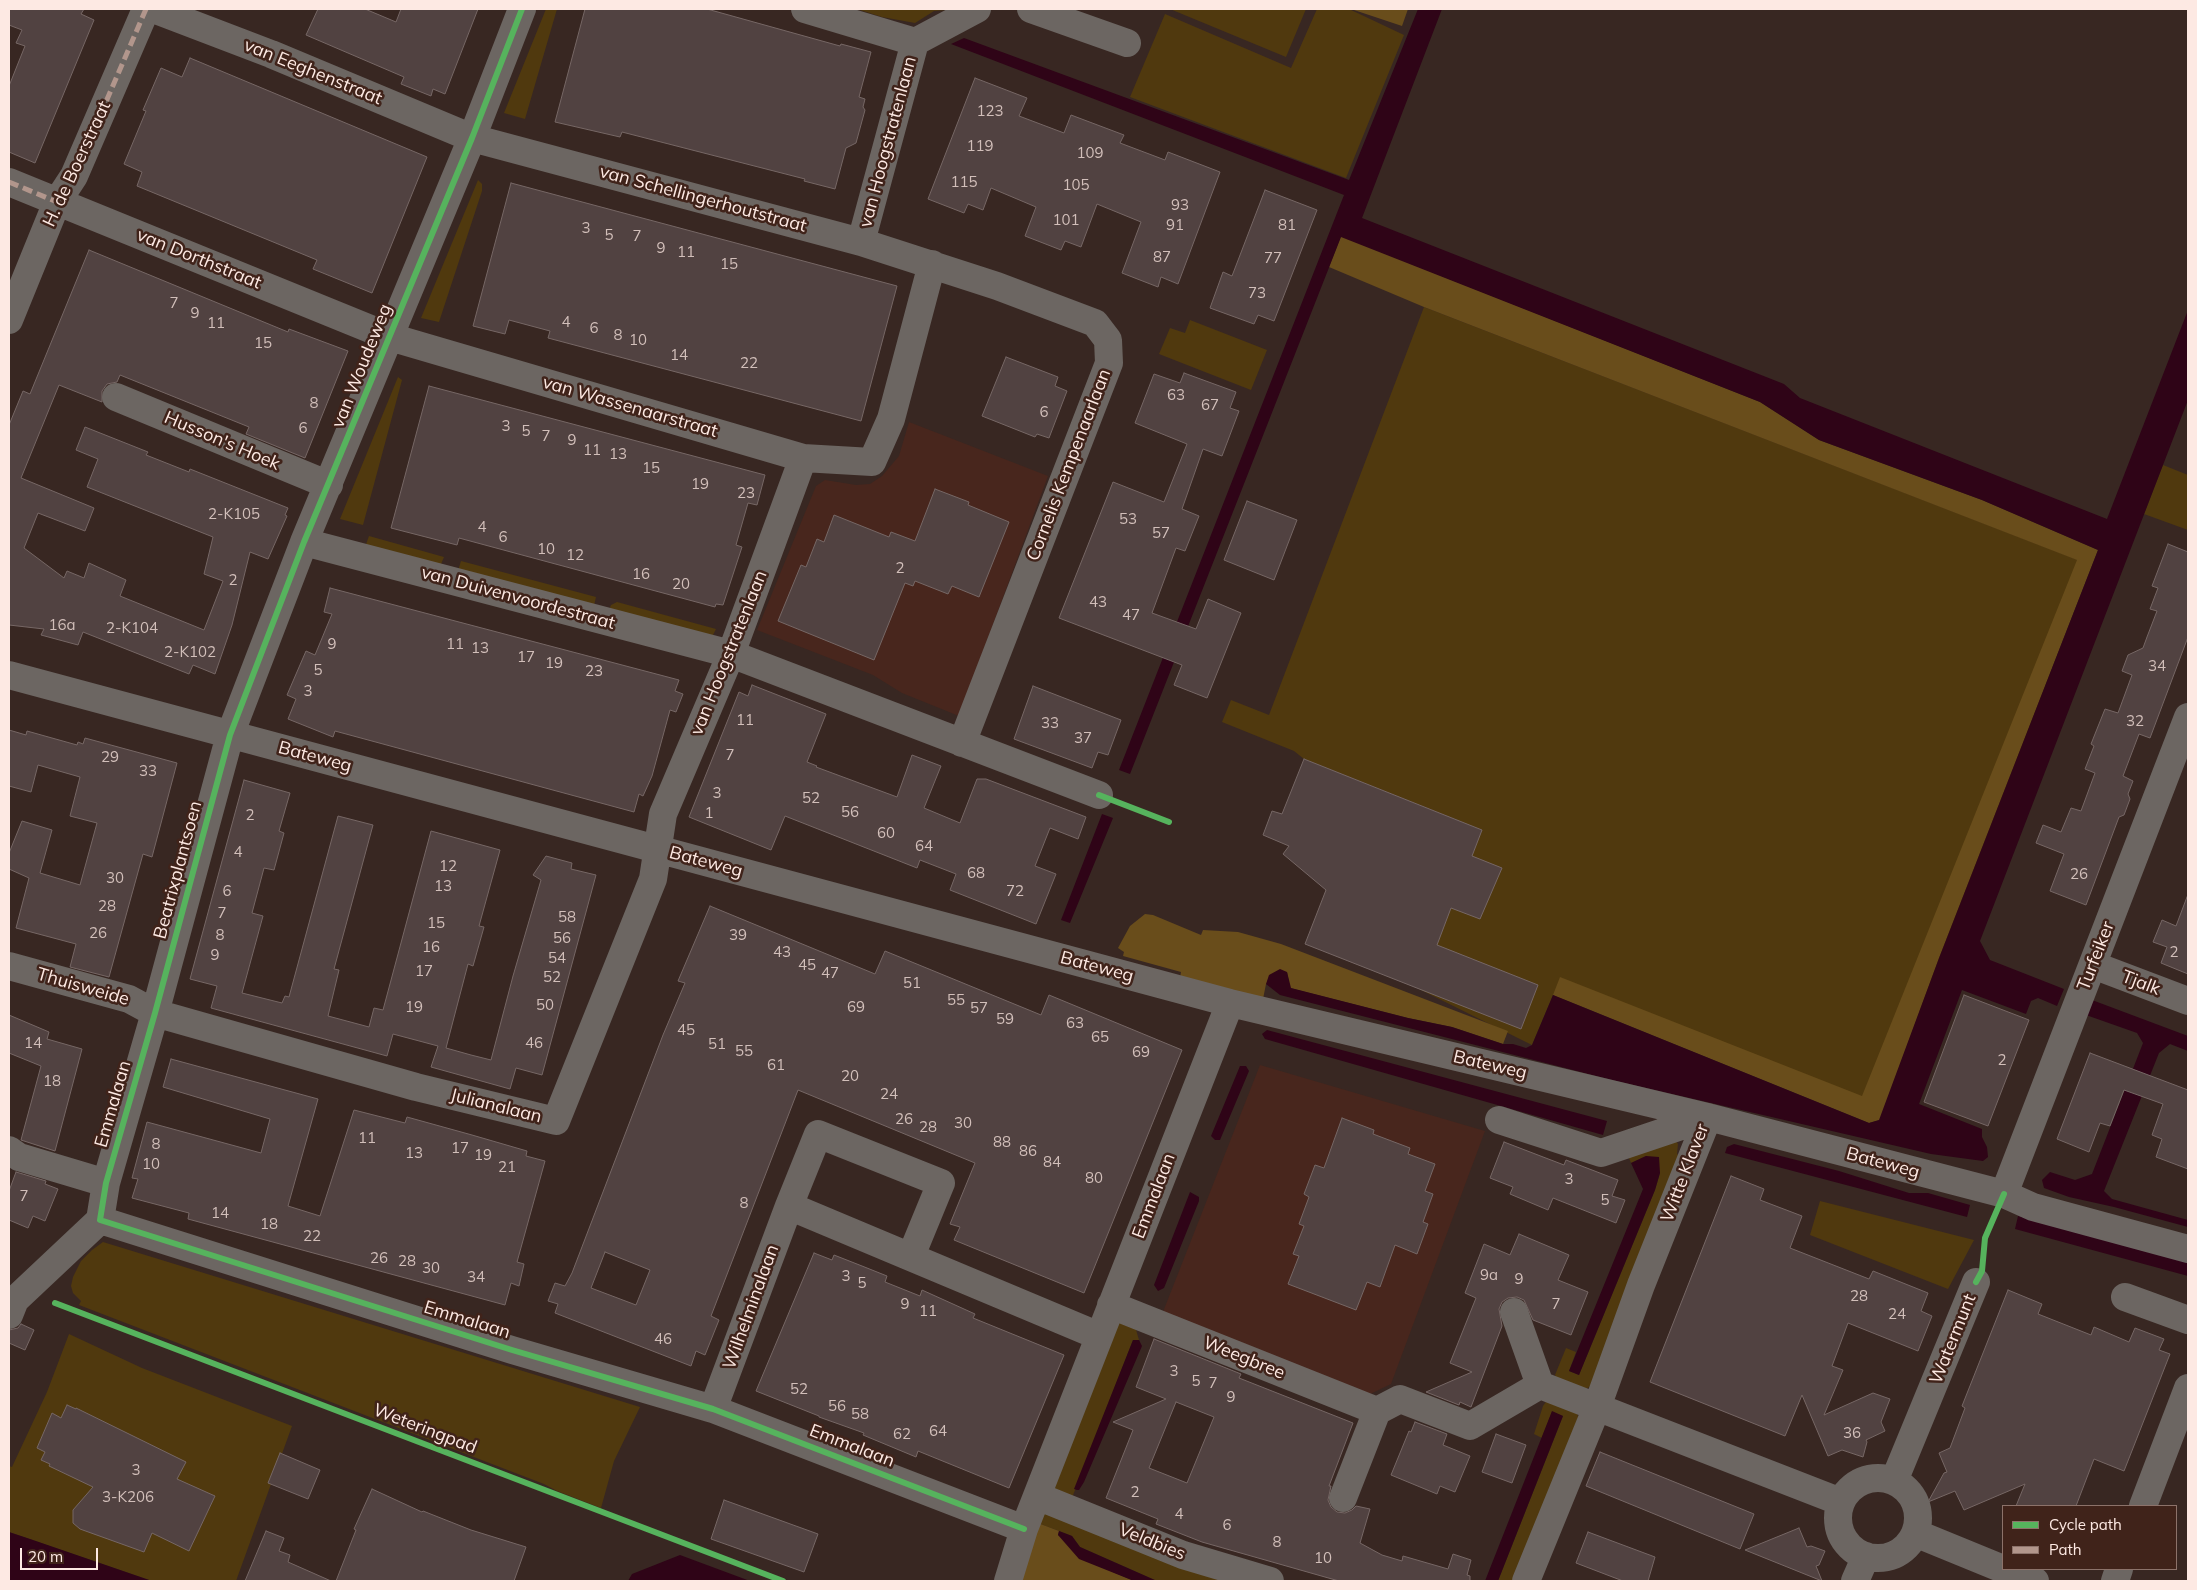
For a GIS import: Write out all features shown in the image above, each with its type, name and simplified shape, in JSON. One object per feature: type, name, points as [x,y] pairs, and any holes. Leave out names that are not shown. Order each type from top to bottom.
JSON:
[{"type":"street","name":"H. de Boerstraat","points":[[9,320],[57,202],[74,176],[146,9]]},
{"type":"street","name":"van Eeghenstraat","points":[[153,9],[271,54],[472,138]]},
{"type":"street","name":"van Woudeweg","points":[[230,735],[304,542],[472,138],[522,9]]},
{"type":"street","points":[[805,9],[915,42],[977,9]]},
{"type":"street","points":[[1031,9],[1127,43]]},
{"type":"street","name":"van Hoogstratenlaan","points":[[861,242],[915,42]]},
{"type":"street","name":"van Schellingerhoutstraat","points":[[472,138],[861,242],[932,264]]},
{"type":"street","name":"van Dorthstraat","points":[[9,182],[390,337]]},
{"type":"street","name":"van Wassenaarstraat","points":[[390,337],[803,458],[872,462],[891,419],[932,264]]},
{"type":"street","name":"Cornelis Kempenaarlaan","points":[[932,264],[1095,323],[1108,340],[1109,363],[962,743]]},
{"type":"street","name":"Husson's Hoek","points":[[116,397],[329,485]]},
{"type":"street","name":"van Hoogstratenlaan","points":[[658,849],[663,814],[731,654],[803,458]]},
{"type":"street","name":"van Duivenvoordestraat","points":[[304,542],[731,654]]},
{"type":"street","points":[[731,654],[1099,795]]},
{"type":"street","name":"Bateweg","points":[[9,675],[1230,1003],[1708,1116],[2004,1194],[2033,1206],[2188,1249]]},
{"type":"street","name":"Turfeiker","points":[[2004,1194],[2188,716]]},
{"type":"street","name":"Beatrixplantsoen","points":[[155,1013],[230,735]]},
{"type":"street","name":"Julianalaan","points":[[155,1013],[416,1087],[556,1121],[653,879],[658,849]]},
{"type":"street","name":"Tjalk","points":[[2093,965],[2188,1001]]},
{"type":"street","name":"Thuisweide","points":[[9,966],[129,999],[155,1013]]},
{"type":"street","name":"Emmalaan","points":[[1008,1581],[1024,1529],[1230,1003]]},
{"type":"street","name":"Emmalaan","points":[[155,1013],[106,1183],[100,1220],[512,1350],[713,1409],[1024,1529]]},
{"type":"street","name":"Witte Klaver","points":[[1499,1120],[1601,1153],[1708,1116]]},
{"type":"street","name":"Witte Klaver","points":[[1526,1581],[1597,1407],[1641,1286],[1708,1116]]},
{"type":"street","name":"Wilhelminalaan","points":[[713,1409],[818,1134],[941,1183],[911,1256]]},
{"type":"street","points":[[9,1150],[18,1157],[106,1183]]},
{"type":"street","points":[[789,1206],[1099,1336]]},
{"type":"street","points":[[9,1315],[15,1300],[100,1220]]},
{"type":"street","name":"Watermunt","points":[[1894,1481],[1976,1282]]},
{"type":"street","points":[[2125,1297],[2188,1320]]},
{"type":"street","name":"Weegbree","points":[[1111,1305],[1377,1411]]},
{"type":"street","points":[[1514,1312],[1540,1385],[1841,1502]]},
{"type":"street","points":[[1343,1498],[1377,1411],[1400,1399],[1470,1426],[1540,1385]]},
{"type":"street","points":[[2143,1505],[2188,1388]]},
{"type":"street","points":[[1882,1478],[1894,1481],[1912,1497],[1917,1509],[1918,1521],[1915,1533],[1904,1548],[1889,1556],[1878,1558],[1866,1556],[1854,1550],[1844,1540],[1839,1528],[1838,1515],[1841,1502],[1853,1487],[1870,1479],[1882,1478]]},
{"type":"street","name":"Veldbies","points":[[1037,1496],[1183,1555],[1270,1581]]},
{"type":"street","points":[[1915,1533],[2002,1569]]},
{"type":"street","points":[[1855,1581],[1866,1556]]},
{"type":"street","points":[[2006,1570],[2035,1581]]},
{"type":"shaded area","points":[[546,9],[557,9],[525,119],[504,113]]},
{"type":"shaded area","points":[[857,9],[958,9],[934,11],[915,23],[882,17]]},
{"type":"shaded area","points":[[1170,9],[1306,9],[1286,57]]},
{"type":"shaded area","points":[[1317,9],[1349,9],[1404,35],[1346,178],[1130,97],[1165,14],[1291,68]]},
{"type":"shaded area","points":[[1351,9],[1408,9],[1402,26]]},
{"type":"shaded area","points":[[1418,9],[1442,9],[1362,218],[1784,384],[1800,398],[2107,519],[2188,310],[2188,400],[1980,941],[1990,960],[2064,989],[2057,1006],[2038,998],[2031,1001],[2026,1014],[1962,990],[1919,1104],[1982,1129],[1982,1137],[1987,1147],[1988,1157],[1983,1161],[1931,1154],[1612,1080],[1280,995],[1266,984],[1269,975],[1280,969],[1287,972],[1291,988],[1408,1018],[1452,1027],[1503,1044],[1513,1044],[1526,1048],[1532,1045],[1553,995],[1869,1123],[1879,1120],[1939,958],[2098,550],[1982,500],[1819,440],[1760,402],[1341,237],[1130,774],[1119,770],[1344,195],[951,44],[964,38],[1349,180]]},
{"type":"shaded area","points":[[478,180],[482,184],[482,191],[439,322],[421,318]]},
{"type":"shaded area","points":[[1341,236],[1760,402],[1819,440],[1982,500],[2098,550],[1939,958],[1880,1120],[1869,1123],[1553,995],[1560,977],[1862,1096],[2077,560],[1424,307],[1329,267]]},
{"type":"shaded area","points":[[1424,307],[2091,565],[1880,1120],[1553,995],[1532,1045],[1419,989],[1482,830],[1304,759],[1294,751],[1222,722],[1231,700],[1269,715]]},
{"type":"shaded area","points":[[1190,320],[1267,350],[1251,390],[1159,354],[1170,328],[1185,333]]},
{"type":"shaded area","points":[[398,377],[402,380],[363,525],[340,519]]},
{"type":"shaded area","points":[[909,422],[1048,476],[959,716],[902,693],[873,675],[757,630],[816,486],[825,480],[856,485],[870,484],[882,476],[899,456]]},
{"type":"shaded area","points":[[2163,465],[2188,475],[2188,530],[2144,514]]},
{"type":"shaded area","points":[[369,536],[444,557],[439,569],[364,550]]},
{"type":"shaded area","points":[[461,561],[596,597],[593,610],[457,574]]},
{"type":"shaded area","points":[[617,602],[716,629],[712,637],[607,615],[611,605]]},
{"type":"shaded area","points":[[1102,814],[1113,818],[1070,923],[1061,920]]},
{"type":"shaded area","points":[[1145,914],[1153,915],[1201,935],[1203,930],[1238,932],[1281,944],[1508,1031],[1503,1044],[1452,1027],[1408,1018],[1290,988],[1287,972],[1266,984],[1263,999],[1180,978],[1181,972],[1123,956],[1124,952],[1118,948],[1130,926]]},
{"type":"shaded area","points":[[2092,1000],[2188,1036],[2188,1051],[2170,1044],[2159,1053],[2104,1191],[2112,1199],[2188,1220],[2188,1227],[2069,1197],[2044,1188],[2042,1180],[2050,1172],[2075,1180],[2092,1174],[2143,1043],[2137,1033],[2086,1015]]},
{"type":"shaded area","points":[[1267,1030],[1607,1121],[1603,1135],[1265,1039],[1262,1034]]},
{"type":"shaded area","points":[[1260,1065],[1485,1131],[1391,1384],[1368,1395],[1161,1317]]},
{"type":"shaded area","points":[[1240,1066],[1246,1066],[1249,1071],[1220,1140],[1215,1140],[1211,1136]]},
{"type":"shaded area","points":[[1675,1139],[1678,1144],[1677,1154],[1683,1158],[1593,1384],[1585,1390],[1558,1381],[1555,1375],[1566,1348],[1576,1352],[1569,1371],[1579,1375],[1655,1190],[1660,1173],[1646,1156],[1631,1163],[1627,1153]]},
{"type":"shaded area","points":[[1734,1144],[1839,1171],[1909,1193],[1928,1193],[1970,1205],[1967,1217],[1725,1153],[1727,1147]]},
{"type":"shaded area","points":[[1646,1156],[1659,1157],[1660,1173],[1655,1190],[1579,1375],[1569,1371],[1643,1189],[1631,1163]]},
{"type":"shaded area","points":[[1190,1192],[1199,1197],[1199,1201],[1164,1288],[1158,1291],[1154,1285]]},
{"type":"shaded area","points":[[1820,1201],[1974,1240],[1948,1289],[1810,1235]]},
{"type":"shaded area","points":[[2018,1216],[2188,1262],[2188,1276],[2015,1229]]},
{"type":"shaded area","points":[[103,1242],[640,1407],[614,1461],[601,1508],[544,1484],[79,1305],[81,1301],[73,1293],[71,1286],[73,1277],[81,1261]]},
{"type":"shaded area","points":[[1124,1321],[1134,1323],[1139,1340],[1133,1340],[1070,1503],[1054,1489],[1117,1324]]},
{"type":"shaded area","points":[[69,1334],[142,1368],[292,1426],[236,1581],[152,1581],[9,1532],[9,1466],[12,1467],[47,1392]]},
{"type":"shaded area","points":[[1133,1340],[1139,1340],[1142,1346],[1084,1482],[1079,1490],[1074,1489]]},
{"type":"shaded area","points":[[1550,1396],[1577,1410],[1578,1418],[1514,1581],[1498,1581],[1563,1416],[1552,1412],[1542,1438],[1534,1434],[1543,1406]]},
{"type":"shaded area","points":[[1552,1411],[1563,1416],[1498,1581],[1485,1581]]},
{"type":"shaded area","points":[[1044,1511],[1239,1581],[1157,1581],[1080,1547],[1072,1536],[1038,1523]]},
{"type":"shaded area","points":[[1038,1523],[1059,1531],[1058,1535],[1113,1572],[1134,1581],[1020,1581]]},
{"type":"shaded area","points":[[1059,1531],[1072,1536],[1080,1547],[1157,1581],[1134,1581],[1079,1559],[1058,1535]]},
{"type":"shaded area","points":[[9,1532],[30,1539],[152,1581],[9,1581]]},
{"type":"shaded area","points":[[680,1555],[750,1581],[628,1581],[632,1574]]},
{"type":"building","points":[[9,9],[84,9],[81,14],[94,20],[35,163],[9,152],[9,86],[25,46],[16,43],[22,30],[9,25]]},
{"type":"building","points":[[318,9],[365,9],[396,22],[401,9],[478,9],[445,94],[433,89],[431,96],[401,84],[404,77],[306,35]]},
{"type":"building","points":[[585,9],[707,9],[840,46],[841,44],[871,52],[859,97],[865,99],[863,107],[865,110],[856,143],[846,148],[835,189],[804,181],[805,179],[622,132],[620,137],[555,122]]},
{"type":"building","points":[[190,58],[427,157],[372,293],[313,269],[317,260],[137,186],[142,172],[124,164],[146,111],[143,110],[161,68],[182,77]]},
{"type":"building","points":[[975,78],[1027,98],[1019,116],[1064,133],[1071,115],[1124,135],[1120,143],[1165,160],[1168,152],[1220,172],[1178,284],[1161,277],[1158,287],[1122,273],[1141,222],[1097,204],[1081,247],[1065,241],[1061,250],[1025,236],[1036,207],[991,188],[983,210],[968,204],[964,213],[928,199]]},
{"type":"building","points":[[511,183],[897,286],[861,421],[548,338],[550,331],[509,320],[505,334],[473,326]]},
{"type":"building","points":[[1265,190],[1317,210],[1274,321],[1258,315],[1254,324],[1210,308],[1223,272],[1232,276]]},
{"type":"building","points":[[89,250],[288,332],[289,329],[348,351],[305,458],[246,434],[249,427],[120,375],[117,382],[107,384],[102,391],[102,402],[59,385],[21,478],[94,508],[85,531],[38,513],[24,548],[64,578],[67,571],[84,578],[89,563],[126,580],[120,596],[204,630],[223,581],[204,574],[213,537],[87,487],[98,459],[76,450],[85,427],[148,452],[146,455],[189,472],[190,469],[288,508],[285,515],[287,516],[268,559],[250,552],[232,625],[215,674],[193,665],[189,674],[83,632],[78,645],[41,635],[44,629],[9,625],[9,425],[23,391],[30,394]]},
{"type":"building","points":[[1006,357],[1058,377],[1055,386],[1067,391],[1049,438],[1037,434],[1035,437],[982,416]]},
{"type":"building","points":[[1184,373],[1236,392],[1230,408],[1239,411],[1222,456],[1203,449],[1182,509],[1199,516],[1185,551],[1176,548],[1152,613],[1196,629],[1208,599],[1241,613],[1207,698],[1174,685],[1182,665],[1059,618],[1113,482],[1164,502],[1187,444],[1135,423],[1154,374],[1180,383]]},
{"type":"building","points":[[429,386],[765,475],[757,505],[748,503],[736,545],[742,547],[723,605],[716,604],[715,607],[459,538],[457,545],[391,528]]},
{"type":"building","points":[[935,489],[969,502],[968,505],[1009,522],[979,597],[952,586],[948,594],[915,581],[913,586],[905,583],[874,660],[778,621],[801,565],[806,567],[817,539],[824,542],[834,515],[889,537],[891,532],[915,541]]},
{"type":"building","points":[[1247,501],[1297,520],[1274,580],[1224,560]]},
{"type":"building","points":[[2168,544],[2188,552],[2188,637],[2150,738],[2139,734],[2123,776],[2133,781],[2128,794],[2130,799],[2124,815],[2119,817],[2086,905],[2050,891],[2064,854],[2036,843],[2043,825],[2061,832],[2071,808],[2081,811],[2095,773],[2085,769],[2094,746],[2091,744],[2105,709],[2118,713],[2132,675],[2122,671],[2128,655],[2143,648],[2157,611],[2150,609],[2158,588],[2152,586]]},
{"type":"building","points":[[330,588],[679,680],[675,691],[683,694],[676,712],[670,710],[652,776],[643,796],[639,794],[634,812],[335,731],[333,737],[288,719],[296,699],[287,695],[306,651],[315,655],[332,614],[324,612]]},
{"type":"building","points":[[752,685],[826,714],[807,762],[816,767],[897,797],[912,755],[941,766],[924,808],[960,823],[977,779],[986,779],[1086,817],[1078,839],[1050,828],[1035,866],[1056,874],[1036,924],[950,890],[956,874],[920,860],[917,868],[785,816],[771,850],[689,817],[739,692],[748,696]]},
{"type":"building","points":[[1033,686],[1121,720],[1108,755],[1098,752],[1092,768],[1014,739]]},
{"type":"building","points":[[9,730],[26,735],[27,731],[77,745],[78,742],[83,744],[85,738],[177,763],[152,857],[143,854],[109,977],[70,967],[76,944],[16,928],[29,878],[9,869],[9,853],[22,821],[52,830],[40,873],[80,885],[97,823],[70,816],[80,777],[38,765],[31,792],[9,786]]},
{"type":"building","points":[[1304,759],[1482,830],[1472,856],[1502,868],[1480,919],[1451,908],[1437,945],[1538,985],[1521,1029],[1305,944],[1326,890],[1283,854],[1289,846],[1263,835],[1272,811],[1282,814]]},
{"type":"building","points":[[244,780],[290,793],[279,831],[284,833],[274,870],[264,868],[252,913],[263,916],[242,993],[282,1003],[285,996],[289,997],[338,816],[373,825],[334,969],[339,970],[328,1016],[369,1027],[374,1008],[383,1010],[431,831],[500,850],[479,926],[484,927],[473,966],[468,964],[446,1048],[471,1055],[491,1060],[541,880],[533,875],[546,856],[572,863],[571,869],[596,875],[542,1075],[516,1068],[510,1089],[431,1067],[438,1046],[393,1034],[387,1056],[211,1008],[217,986],[190,979]]},
{"type":"building","points":[[2187,897],[2188,974],[2161,963],[2167,947],[2153,942],[2162,920],[2176,926]]},
{"type":"building","points":[[710,906],[875,974],[885,951],[1041,1015],[1049,995],[1182,1050],[1084,1293],[954,1240],[960,1227],[950,1224],[975,1163],[798,1090],[711,1316],[719,1320],[705,1355],[696,1351],[691,1366],[555,1313],[558,1304],[548,1301],[555,1283],[565,1286],[572,1273],[663,1035],[685,983],[678,981]],"holes":[[[605,1252],[650,1270],[636,1305],[591,1288]]]},
{"type":"building","points":[[1964,995],[2029,1020],[1988,1126],[1924,1102]]},
{"type":"building","points":[[9,1015],[49,1032],[47,1039],[82,1049],[55,1151],[21,1140],[41,1066],[9,1053]]},
{"type":"building","points":[[2090,1053],[2188,1090],[2188,1169],[2156,1157],[2162,1139],[2152,1135],[2163,1104],[2124,1090],[2110,1126],[2100,1123],[2089,1152],[2057,1139]]},
{"type":"building","points":[[171,1059],[318,1099],[288,1206],[320,1216],[354,1110],[405,1123],[407,1117],[527,1151],[526,1156],[545,1161],[517,1262],[524,1264],[519,1286],[511,1283],[505,1305],[188,1219],[189,1213],[132,1198],[138,1179],[132,1178],[147,1122],[261,1153],[270,1119],[163,1087]]},
{"type":"building","points":[[1342,1118],[1374,1130],[1373,1134],[1410,1148],[1408,1154],[1435,1164],[1425,1191],[1433,1194],[1423,1222],[1428,1224],[1417,1254],[1395,1245],[1380,1287],[1367,1282],[1356,1310],[1288,1284],[1299,1256],[1293,1254],[1304,1226],[1299,1224],[1309,1197],[1304,1194],[1315,1165],[1324,1168]]},
{"type":"building","points":[[1504,1142],[1564,1165],[1566,1160],[1618,1180],[1612,1196],[1625,1200],[1616,1223],[1553,1198],[1548,1210],[1510,1194],[1513,1187],[1490,1178]]},
{"type":"building","points":[[16,1172],[46,1181],[45,1184],[58,1189],[45,1221],[33,1216],[28,1228],[9,1220],[9,1191]]},
{"type":"building","points":[[1731,1176],[1764,1189],[1760,1200],[1802,1216],[1790,1248],[1869,1279],[1873,1271],[1928,1293],[1921,1311],[1932,1316],[1918,1351],[1848,1323],[1832,1366],[1843,1370],[1824,1415],[1873,1393],[1890,1399],[1881,1422],[1885,1431],[1866,1440],[1863,1457],[1842,1450],[1828,1456],[1802,1395],[1785,1436],[1650,1382]]},
{"type":"building","points":[[1519,1234],[1569,1255],[1558,1280],[1588,1292],[1571,1335],[1533,1320],[1524,1300],[1517,1297],[1508,1298],[1502,1302],[1499,1309],[1502,1326],[1471,1407],[1460,1402],[1459,1405],[1426,1392],[1472,1372],[1450,1363],[1476,1298],[1465,1293],[1484,1244],[1510,1255]]},
{"type":"building","points":[[814,1253],[832,1260],[834,1255],[887,1276],[885,1282],[920,1296],[922,1290],[975,1314],[973,1318],[1064,1355],[1009,1488],[918,1451],[916,1457],[863,1435],[864,1433],[756,1391]]},
{"type":"building","points":[[2008,1290],[2042,1304],[2038,1314],[2091,1335],[2094,1327],[2129,1342],[2135,1328],[2164,1339],[2159,1350],[2170,1354],[2124,1471],[2094,1459],[2076,1505],[2016,1505],[2025,1484],[1964,1510],[1955,1491],[1928,1502],[1944,1473],[1947,1472],[1939,1453],[1950,1448],[1965,1408],[1962,1406]]},
{"type":"building","points":[[21,1324],[34,1330],[25,1350],[9,1343],[9,1330],[18,1328]]},
{"type":"building","points":[[1154,1339],[1241,1374],[1239,1378],[1353,1423],[1329,1486],[1331,1486],[1328,1500],[1331,1507],[1337,1512],[1345,1513],[1356,1506],[1370,1509],[1360,1543],[1382,1555],[1402,1561],[1403,1556],[1448,1569],[1453,1554],[1471,1560],[1467,1575],[1470,1576],[1470,1581],[1339,1581],[1202,1542],[1156,1524],[1158,1519],[1106,1498],[1133,1430],[1113,1422],[1166,1399],[1136,1387]],"holes":[[[1176,1402],[1214,1417],[1187,1483],[1149,1468]]]},
{"type":"building","points":[[67,1405],[186,1462],[177,1479],[215,1496],[189,1551],[152,1533],[144,1552],[80,1529],[73,1523],[73,1510],[93,1487],[49,1466],[50,1464],[41,1460],[45,1452],[37,1448],[52,1413],[61,1418]]},
{"type":"building","points":[[1415,1422],[1447,1434],[1443,1445],[1470,1456],[1455,1492],[1440,1486],[1437,1494],[1391,1475],[1409,1431],[1411,1432]]},
{"type":"building","points":[[1496,1434],[1526,1445],[1512,1483],[1482,1472]]},
{"type":"building","points":[[1600,1452],[1754,1514],[1740,1549],[1586,1486]]},
{"type":"building","points":[[280,1453],[320,1470],[308,1499],[268,1483]]},
{"type":"building","points":[[372,1489],[422,1512],[526,1547],[514,1581],[336,1581],[356,1530],[354,1529]]},
{"type":"building","points":[[724,1500],[818,1534],[804,1572],[711,1539]]},
{"type":"building","points":[[1799,1528],[1807,1547],[1811,1546],[1825,1551],[1819,1565],[1816,1566],[1822,1581],[1745,1550]]},
{"type":"building","points":[[266,1531],[284,1538],[279,1551],[290,1555],[288,1562],[331,1581],[245,1581]]},
{"type":"building","points":[[1588,1532],[1655,1557],[1648,1581],[1623,1581],[1576,1563]]},
{"type":"marked path","points":[[9,182],[57,202],[74,176],[146,9]]},
{"type":"cycle path","points":[[522,9],[472,138],[304,542],[230,735],[155,1013],[106,1183],[100,1220],[512,1350],[713,1409],[1024,1529]]},
{"type":"cycle path","points":[[1099,795],[1169,822]]},
{"type":"cycle path","points":[[1976,1282],[1982,1271],[1985,1238],[2004,1194]]},
{"type":"cycle path","name":"Weteringpad","points":[[55,1303],[783,1581]]}]
